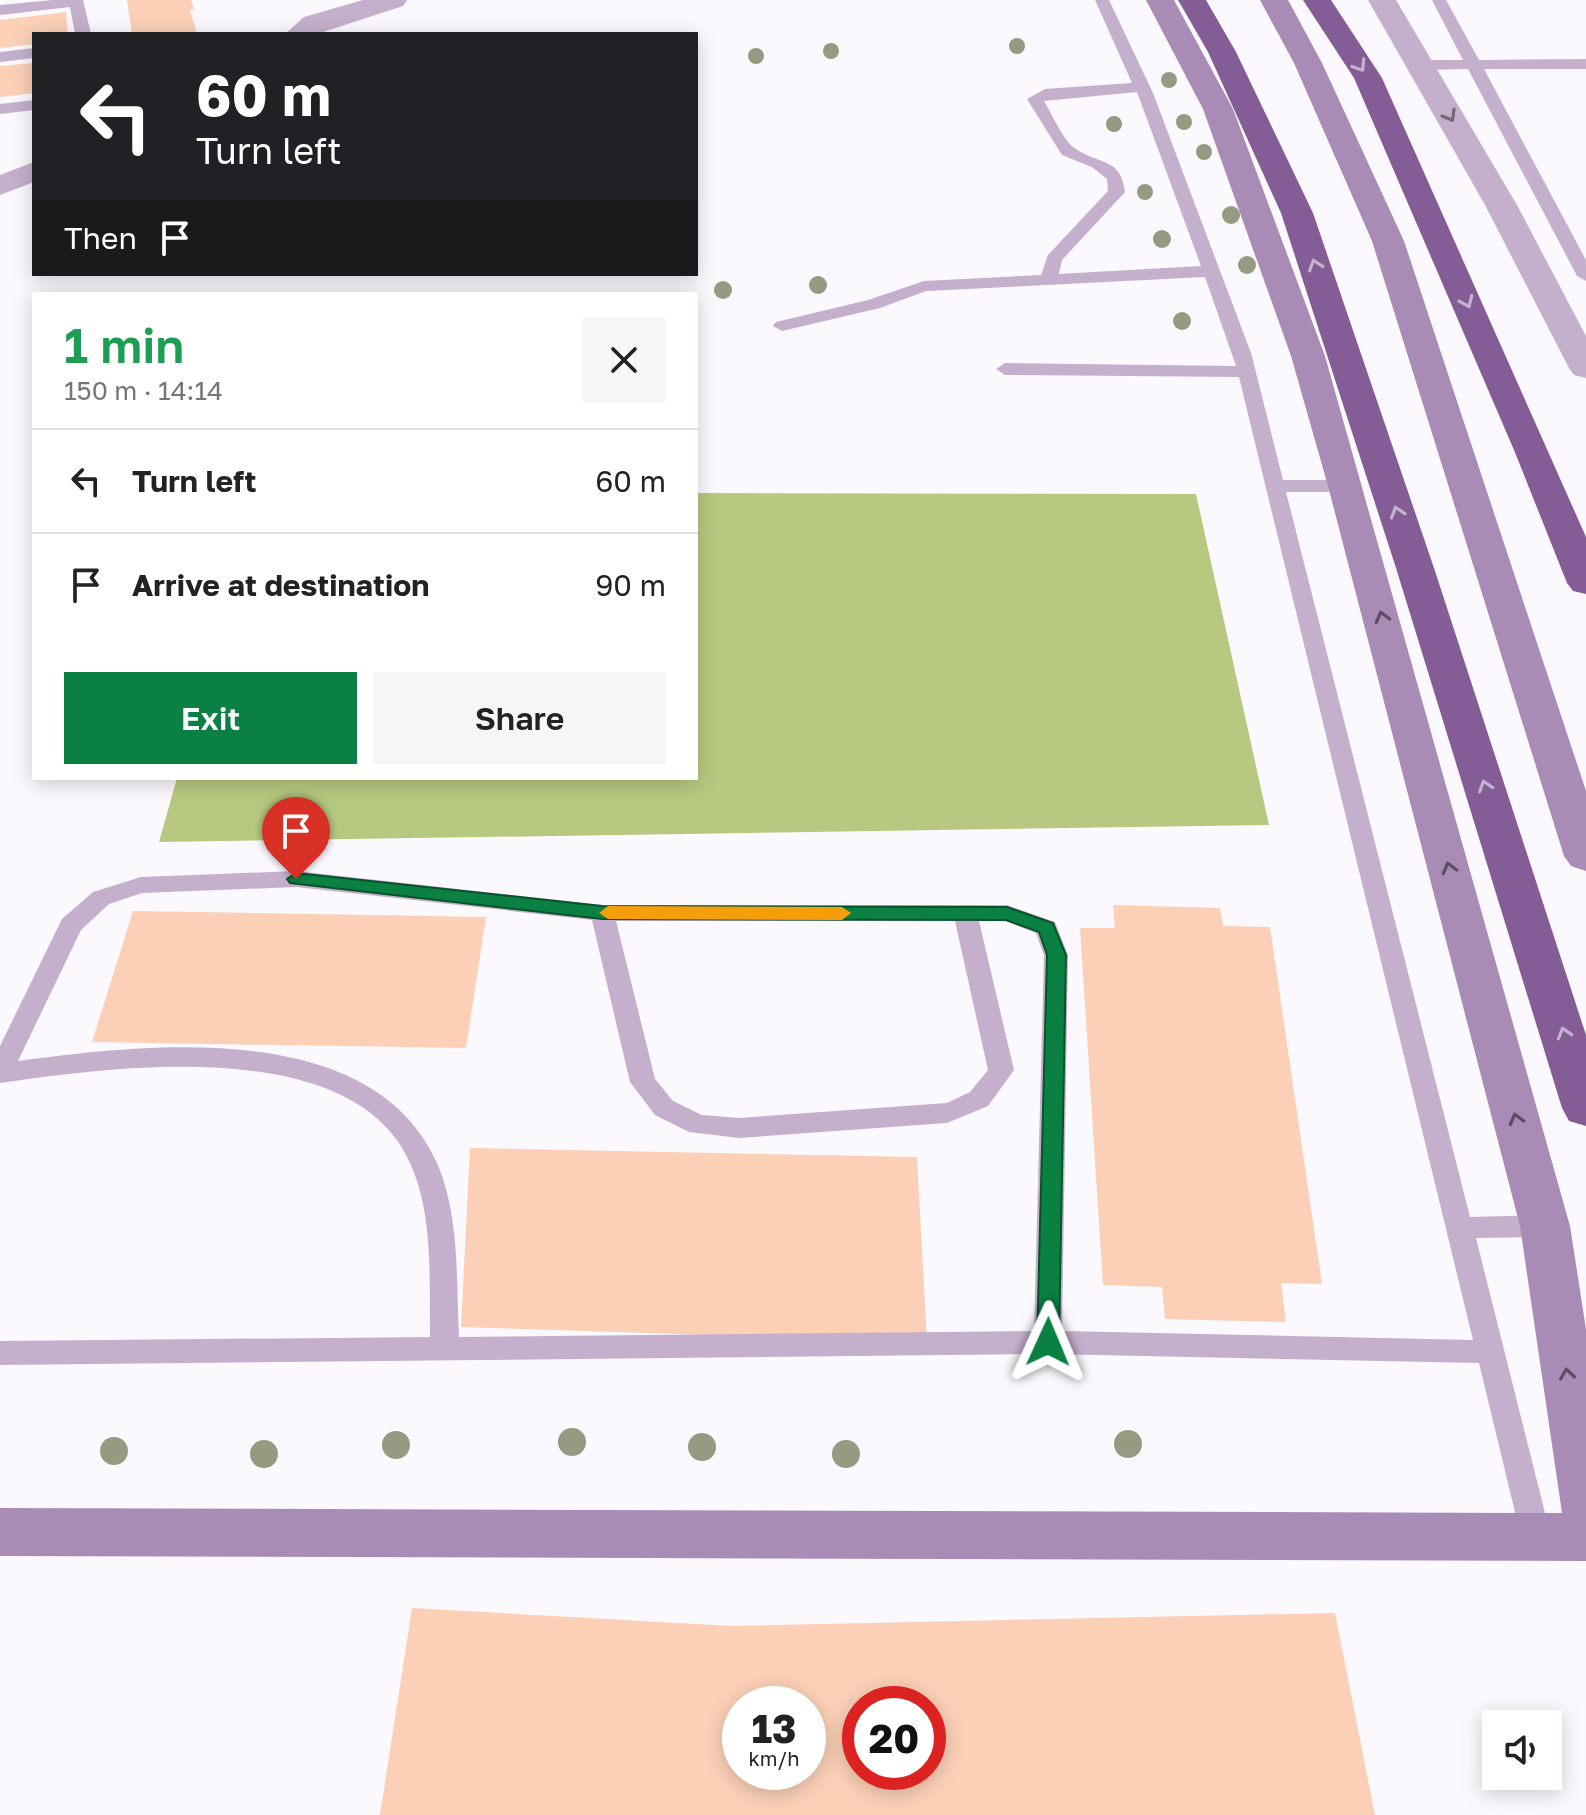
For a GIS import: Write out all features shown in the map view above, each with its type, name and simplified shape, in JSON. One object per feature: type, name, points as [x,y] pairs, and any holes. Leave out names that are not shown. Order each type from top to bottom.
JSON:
[{"type":"highway","points":[[1192,0],[1222,52],[1297,213],[1425,598],[1586,1108]]},
{"type":"highway","points":[[1317,0],[1368,78],[1526,436],[1586,583]]},
{"type":"street","points":[[302,32],[314,23],[393,0]]},
{"type":"street","points":[[1160,0],[1218,109],[1308,356],[1346,486],[1545,1226],[1586,1506]]},
{"type":"street","points":[[1274,0],[1308,63],[1388,241],[1586,856]]},
{"type":"street","points":[[1382,0],[1501,205],[1586,368]]},
{"type":"street","points":[[0,186],[32,172]]},
{"type":"street","points":[[0,1532],[1561,1537]]},
{"type":"lane","points":[[1102,0],[1142,87],[1247,372],[1491,1352],[1561,1537]]},
{"type":"lane","points":[[1439,0],[1586,276]]},
{"type":"lane","points":[[0,10],[77,1],[83,32]]},
{"type":"lane","points":[[0,57],[32,53]]},
{"type":"lane","points":[[1420,65],[1586,64]]},
{"type":"lane","points":[[1049,278],[1054,259],[1117,192],[1115,177],[1098,163],[1068,152],[1035,99],[1045,94],[1142,87]]},
{"type":"lane","points":[[0,109],[32,105]]},
{"type":"lane","points":[[782,326],[874,304],[924,286],[1211,271]]},
{"type":"lane","points":[[1005,369],[1247,372]]},
{"type":"lane","points":[[1276,486],[1346,486]]},
{"type":"lane","points":[[0,1073],[71,925],[101,898],[141,885],[296,879],[602,913],[1007,913],[1046,928],[1056,955],[1048,1342]]},
{"type":"lane","points":[[602,913],[643,1082],[664,1108],[698,1125],[739,1128],[947,1113],[973,1106],[990,1090],[1001,1070],[965,914]]},
{"type":"lane","points":[[0,1073],[144,1059],[224,1059],[318,1072],[361,1094],[396,1123],[423,1161],[428,1175],[437,1204],[445,1351]]},
{"type":"lane","points":[[1461,1228],[1545,1226]]},
{"type":"lane","points":[[0,1353],[445,1351],[1048,1342],[1491,1352]]},
{"type":"green space","points":[[698,493],[1196,494],[1269,825],[159,842],[176,780],[698,780]]},
{"type":"building","points":[[127,0],[191,0],[194,9],[190,10],[196,32],[132,32]]},
{"type":"building","points":[[66,12],[68,32],[32,32],[32,44],[0,48],[0,20]]},
{"type":"building","points":[[32,63],[32,93],[0,97],[0,66]]},
{"type":"building","points":[[1113,905],[1220,908],[1223,926],[1270,927],[1322,1284],[1281,1283],[1286,1322],[1165,1319],[1162,1287],[1103,1285],[1080,928],[1115,928]]},
{"type":"building","points":[[133,911],[486,917],[466,1048],[92,1042]]},
{"type":"building","points":[[470,1148],[917,1157],[927,1342],[461,1327]]},
{"type":"building","points":[[412,1608],[731,1626],[1335,1613],[1375,1815],[380,1815]]},
{"type":"slow traffic","points":[[608,913],[842,913]]},
{"type":"route","points":[[296,879],[602,913],[1007,913],[1046,928],[1056,955],[1048,1342]]}]
